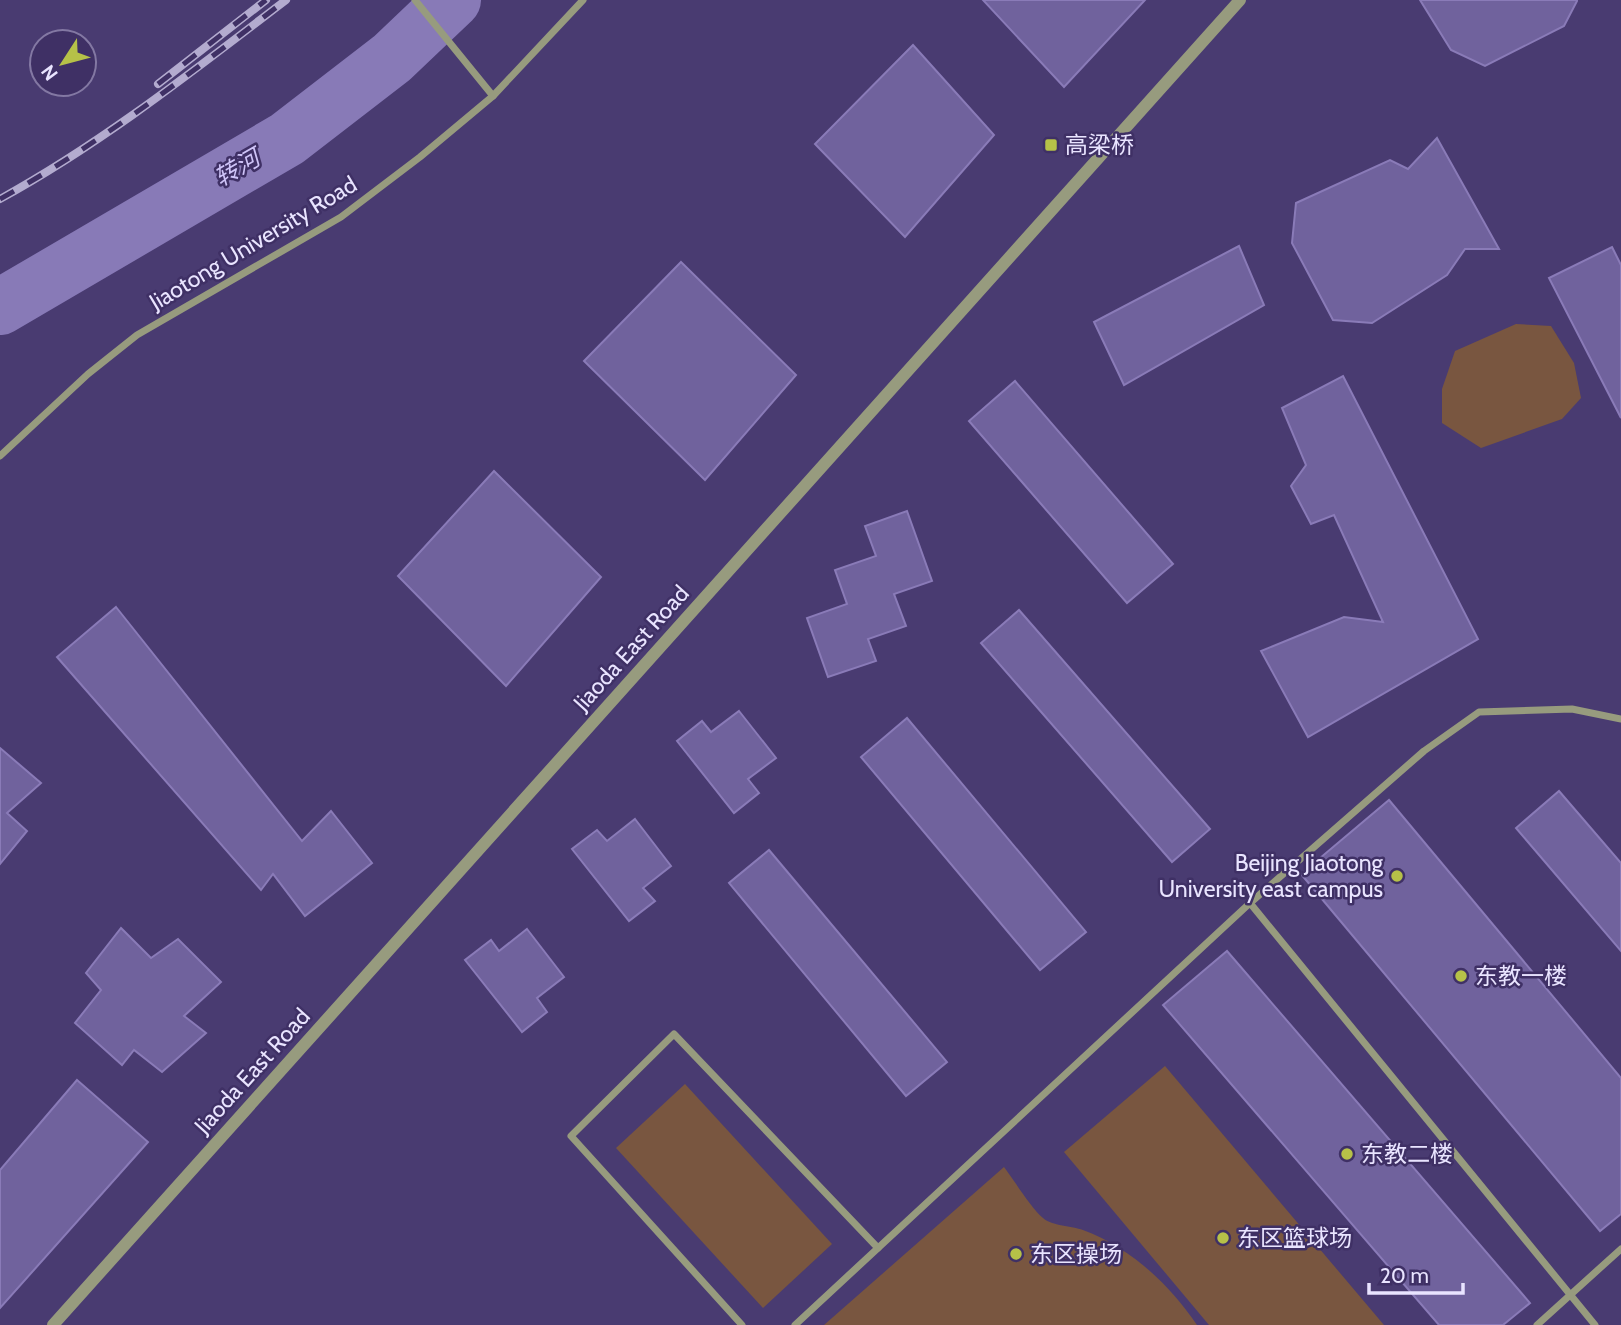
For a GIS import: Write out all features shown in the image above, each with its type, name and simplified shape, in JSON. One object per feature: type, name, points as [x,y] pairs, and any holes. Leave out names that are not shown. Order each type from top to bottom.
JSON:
[{"type":"street","points":[[415,0],[494,96]]},
{"type":"street","name":"Jiaotong University Road","points":[[0,456],[88,374],[137,335],[341,217],[420,158],[494,96],[583,0]]},
{"type":"street","name":"Jiaoda East Road","points":[[53,1325],[1240,0]]},
{"type":"street","points":[[795,1325],[1250,903],[1424,751],[1479,712],[1572,709],[1621,719]]},
{"type":"street","points":[[1250,903],[1595,1325]]},
{"type":"street","points":[[742,1325],[571,1136],[674,1034],[878,1248]]},
{"type":"street","points":[[1537,1325],[1621,1249]]},
{"type":"shaded area","points":[[1516,324],[1551,326],[1574,363],[1581,398],[1562,419],[1481,448],[1442,423],[1442,389],[1455,351]]},
{"type":"shaded area","name":"东区篮球场","points":[[1165,1066],[1384,1325],[1209,1325],[1064,1152]]},
{"type":"shaded area","points":[[685,1084],[832,1244],[763,1308],[616,1148]]},
{"type":"shaded area","name":"东区操场","points":[[1004,1167],[1043,1218],[1052,1223],[1083,1230],[1133,1257],[1174,1295],[1197,1325],[824,1325]]},
{"type":"building","points":[[983,0],[1145,0],[1064,87]]},
{"type":"building","points":[[1420,0],[1577,1],[1564,26],[1485,66],[1451,50]]},
{"type":"building","points":[[913,45],[994,135],[905,237],[815,144]]},
{"type":"building","points":[[1437,138],[1499,249],[1465,249],[1447,275],[1372,323],[1333,320],[1292,243],[1296,203],[1390,160],[1408,169]]},
{"type":"building","points":[[1239,246],[1264,305],[1124,385],[1094,322]]},
{"type":"building","points":[[1612,247],[1621,265],[1621,418],[1549,278]]},
{"type":"building","points":[[681,262],[796,375],[705,480],[584,361]]},
{"type":"building","points":[[1343,376],[1478,639],[1308,737],[1261,651],[1344,617],[1383,622],[1334,515],[1311,524],[1291,486],[1306,465],[1282,408]]},
{"type":"building","points":[[1015,381],[1173,564],[1127,603],[969,421]]},
{"type":"building","points":[[494,471],[601,577],[506,686],[398,576]]},
{"type":"building","points":[[907,511],[932,581],[894,594],[906,626],[868,639],[876,661],[828,677],[807,618],[847,604],[835,570],[876,556],[865,526]]},
{"type":"building","points":[[116,607],[302,841],[331,811],[372,863],[305,916],[273,874],[261,890],[57,657]]},
{"type":"building","points":[[1019,610],[1210,829],[1172,862],[981,643]]},
{"type":"building","points":[[739,711],[776,758],[748,779],[759,793],[734,813],[677,741],[702,721],[711,732]]},
{"type":"building","points":[[907,718],[1086,932],[1040,970],[861,757]]},
{"type":"building","points":[[0,748],[41,783],[7,813],[27,831],[0,864]]},
{"type":"building","points":[[1559,791],[1621,863],[1621,951],[1516,828]]},
{"type":"building","name":"东教一楼","points":[[1389,800],[1621,1078],[1621,1214],[1600,1231],[1301,874]]},
{"type":"building","points":[[635,819],[671,866],[643,888],[655,901],[629,921],[572,849],[597,830],[607,841]]},
{"type":"building","points":[[769,850],[947,1062],[906,1096],[729,883]]},
{"type":"building","points":[[121,928],[151,958],[178,939],[221,982],[184,1016],[206,1033],[162,1072],[134,1050],[122,1065],[75,1023],[101,990],[86,973]]},
{"type":"building","points":[[527,929],[564,977],[537,998],[547,1012],[522,1032],[465,960],[491,940],[499,951]]},
{"type":"building","name":"东教二楼","points":[[1227,951],[1530,1303],[1503,1325],[1439,1325],[1163,1005]]},
{"type":"building","points":[[77,1080],[148,1142],[0,1308],[0,1170]]},
{"type":"waterway","name":"转河","points":[[0,307],[287,139],[392,58],[453,0]]},
{"type":"railway","points":[[158,84],[266,0]]},
{"type":"railway","points":[[0,199],[111,130],[286,0]]},
{"type":"place","name":"高梁桥","points":[[1051,145]]},
{"type":"place","name":"Beijing Jiaotong University east campus","points":[[1397,876]]},
{"type":"place","name":"东教一楼","points":[[1461,976]]},
{"type":"place","name":"东教二楼","points":[[1347,1154]]},
{"type":"place","name":"东区篮球场","points":[[1223,1238]]},
{"type":"place","name":"东区操场","points":[[1016,1254]]}]
